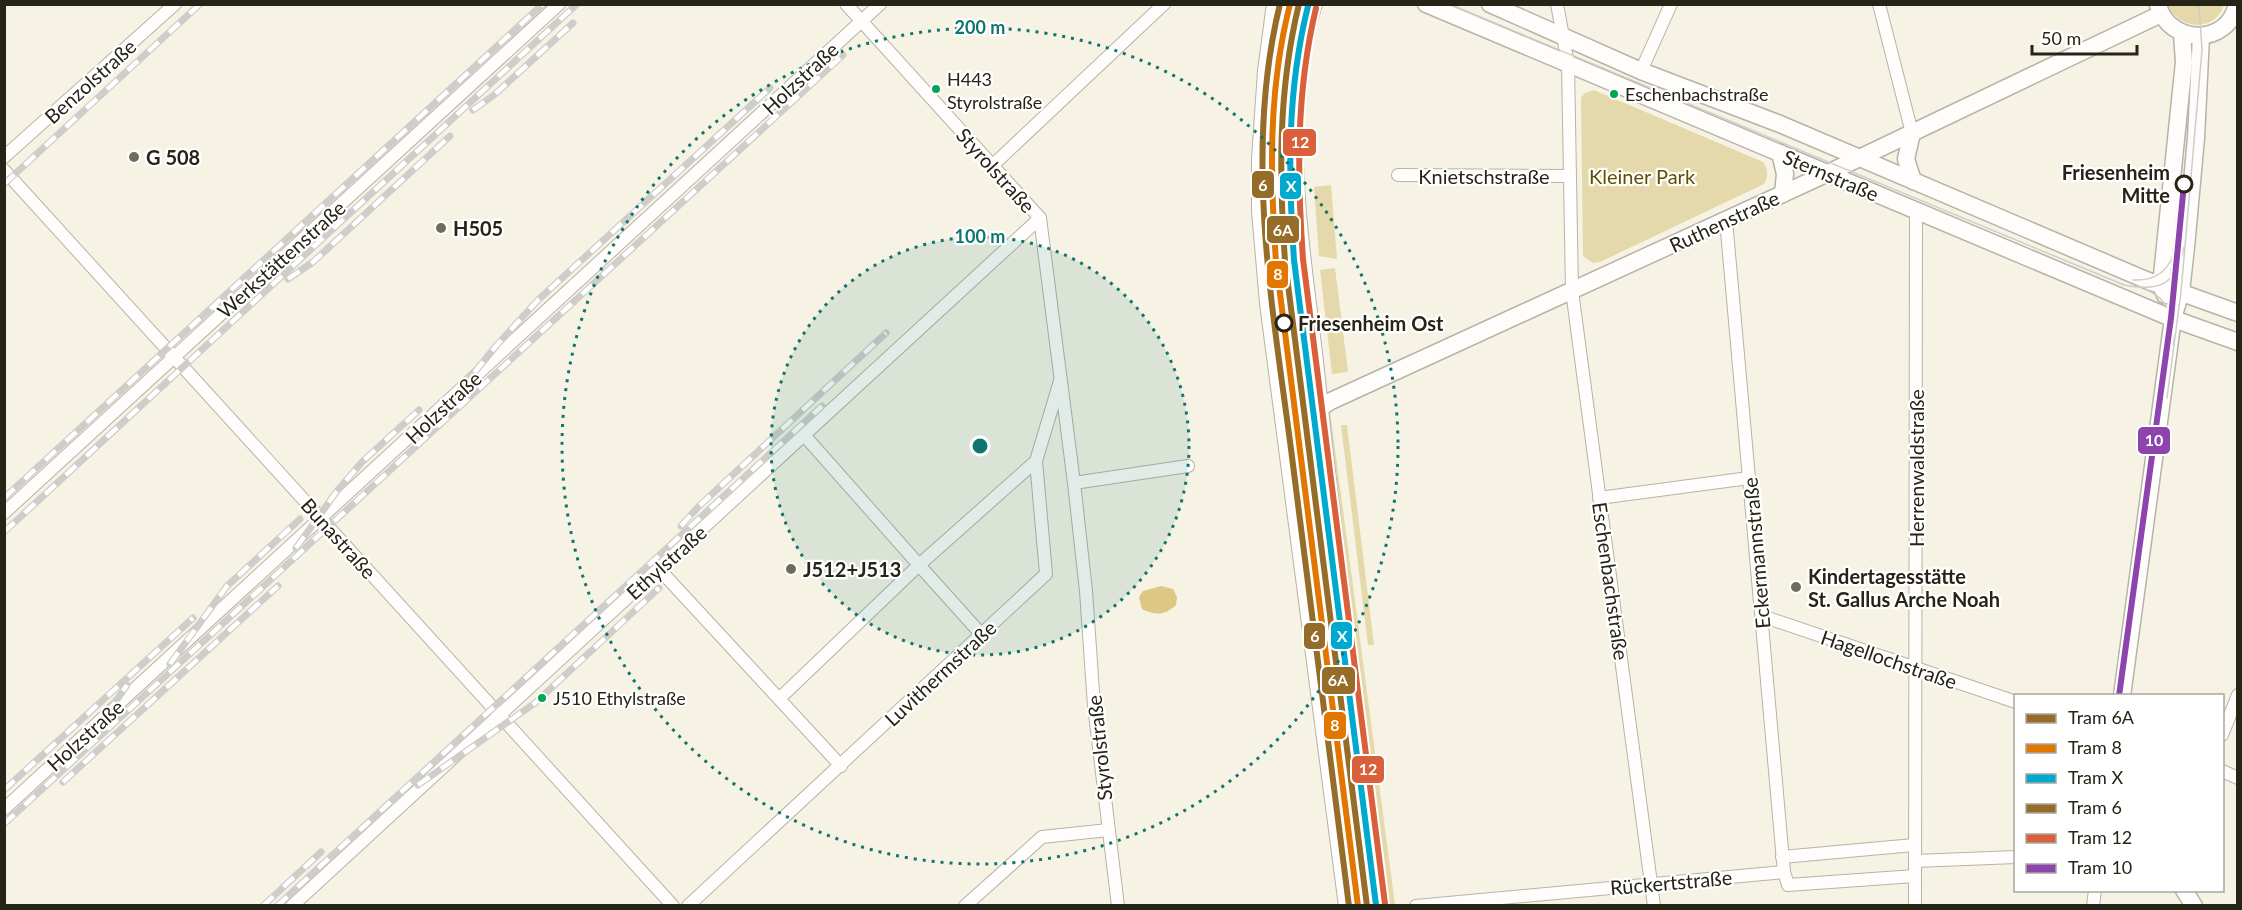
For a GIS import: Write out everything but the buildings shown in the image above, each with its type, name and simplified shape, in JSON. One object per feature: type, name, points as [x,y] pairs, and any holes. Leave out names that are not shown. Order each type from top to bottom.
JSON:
[{"type":"main road","points":[[1277,4],[1265,107],[1262,211],[1270,303],[1349,906]]},
{"type":"main road","points":[[1312,4],[1300,53],[1294,101],[1295,211],[1378,906]]},
{"type":"street","name":"Benzolstraße","points":[[4,157],[175,4]]},
{"type":"street","name":"Werkstättenstraße","points":[[4,513],[559,4]]},
{"type":"street","name":"Styrolstraße","points":[[846,4],[1040,218],[1074,483],[1086,591],[1094,706],[1118,906]]},
{"type":"street","name":"Holzstraße","points":[[4,808],[880,4]]},
{"type":"street","points":[[993,165],[1164,4]]},
{"type":"street","name":"Sternstraße","points":[[1426,4],[2173,318],[2238,342]]},
{"type":"street","name":"Sternstraße","points":[[1490,4],[1641,71],[1861,158],[2161,285],[2238,313]]},
{"type":"street","name":"Eschenbachstraße","points":[[1557,4],[1568,64],[1572,291],[1654,906]]},
{"type":"street","points":[[1641,71],[1671,4]]},
{"type":"street","points":[[1879,4],[1912,133],[1906,159],[1913,181]]},
{"type":"street","points":[[2159,9],[2166,23],[2182,34],[2201,36],[2219,30],[2235,15]]},
{"type":"street","name":"Ruthenstraße","points":[[1287,429],[1317,408],[1861,158],[2159,9]]},
{"type":"street","points":[[2173,318],[2161,285],[2184,62],[2182,34]]},
{"type":"street","points":[[2122,694],[2173,318],[2181,291],[2196,138],[2201,36]]},
{"type":"street","points":[[1779,153],[1785,174],[1783,194]]},
{"type":"street","name":"Bunastraße","points":[[4,170],[673,906]]},
{"type":"street","name":"Knietschstraße","points":[[1398,175],[1569,176]]},
{"type":"street","name":"Herrenwaldstraße","points":[[1915,906],[1916,211]]},
{"type":"street","name":"Ethylstraße","points":[[292,906],[498,714],[1040,218]]},
{"type":"street","name":"Eckermannstraße","points":[[1726,220],[1784,872],[1788,885],[1915,876]]},
{"type":"street","name":"Luvithermstraße","points":[[688,906],[1046,574],[1036,461],[1060,381]]},
{"type":"street","points":[[804,435],[981,634]]},
{"type":"street","points":[[780,699],[919,565],[1036,461]]},
{"type":"street","points":[[1074,483],[1188,466]]},
{"type":"street","points":[[1599,498],[1749,478]]},
{"type":"street","points":[[659,569],[841,766]]},
{"type":"street","name":"Hagellochstraße","points":[[1762,616],[2014,701]]},
{"type":"street","points":[[2224,732],[2238,695]]},
{"type":"street","points":[[2224,771],[2238,778]]},
{"type":"street","points":[[965,906],[1042,837],[1108,830]]},
{"type":"street","points":[[1782,856],[1914,845]]},
{"type":"street","points":[[1915,861],[2014,857]]},
{"type":"street","name":"Rückertstraße","points":[[1416,906],[1784,872]]},
{"type":"street","points":[[2185,892],[2194,906]]},
{"type":"green space","points":[[2168,5],[2224,5],[2213,20],[2196,25],[2180,19]]},
{"type":"green space","name":"Kleiner Park","points":[[1594,90],[1763,162],[1767,173],[1764,184],[1600,262],[1593,263],[1583,256],[1581,98],[1585,93]]},
{"type":"green space","points":[[1331,185],[1337,259],[1319,256],[1314,187]]},
{"type":"green space","points":[[1335,268],[1348,372],[1332,374],[1320,270]]},
{"type":"green space","points":[[1330,411],[1395,905],[1386,905],[1327,412]]},
{"type":"green space","points":[[1341,425],[1347,425],[1374,645],[1368,645]]},
{"type":"shaded area","points":[[1161,586],[1173,589],[1177,597],[1176,605],[1160,613],[1142,609],[1139,597],[1143,591]]},
{"type":"tram line","name":"6","points":[[1280,4],[1269,60],[1264,117],[1265,231],[1270,288],[1349,906]]},
{"type":"tram line","name":"8","points":[[1290,4],[1278,68],[1272,133],[1276,262],[1358,906]]},
{"type":"tram line","name":"6A","points":[[1299,4],[1287,68],[1282,132],[1285,261],[1367,906]]},
{"type":"tram line","points":[[1295,19],[1300,4]]},
{"type":"tram line","points":[[1449,4],[2124,285],[2147,287],[2164,283],[2176,270],[2184,247]]},
{"type":"tram line","points":[[2167,398],[2181,292],[2202,50],[2199,4]]},
{"type":"tram line","name":"X","points":[[1308,6],[1296,69],[1291,132],[1294,260],[1376,905]]},
{"type":"tram line","name":"12","points":[[1316,8],[1309,39],[1300,133],[1303,259],[1385,904]]},
{"type":"tram line","name":"10","points":[[2119,694],[2171,318],[2184,184]]},
{"type":"tram line","points":[[2133,280],[2148,279],[2160,273],[2170,263],[2176,248]]},
{"type":"tram line","points":[[2145,289],[2166,305],[2173,327],[2173,345]]},
{"type":"railway","points":[[4,184],[200,4]]},
{"type":"railway","points":[[4,498],[543,4]]},
{"type":"railway","points":[[4,532],[577,4]]},
{"type":"railway","points":[[473,110],[494,95],[573,23]]},
{"type":"railway","points":[[4,824],[843,55]]},
{"type":"railway","points":[[439,416],[496,346],[538,300],[770,88]]},
{"type":"railway","points":[[288,279],[313,262],[450,136]]},
{"type":"railway","points":[[681,526],[699,506],[886,333]]},
{"type":"railway","points":[[277,906],[822,406]]},
{"type":"railway","points":[[296,548],[337,491],[362,462],[419,410]]},
{"type":"railway","points":[[170,664],[227,586],[300,519]]},
{"type":"railway","points":[[63,782],[278,586]]},
{"type":"railway","points":[[418,785],[535,703],[659,588]]},
{"type":"railway","points":[[4,790],[193,618]]},
{"type":"railway","points":[[91,737],[127,685]]},
{"type":"railway","points":[[263,906],[321,852]]},
{"type":"place","name":"H443 Styrolstraße","points":[[936,89]]},
{"type":"place","name":"Eschenbachstraße","points":[[1614,94]]},
{"type":"place","name":"G 508","points":[[134,157]]},
{"type":"place","name":"Friesenheim Mitte","points":[[2184,184]]},
{"type":"place","name":"H505","points":[[441,228]]},
{"type":"place","name":"Friesenheim Ost","points":[[1284,323]]},
{"type":"place","name":"J512+J513","points":[[791,569]]},
{"type":"place","name":"Kindertagesstätte St. Gallus Arche Noah","points":[[1796,587]]},
{"type":"place","name":"J510 Ethylstraße","points":[[542,698]]}]
